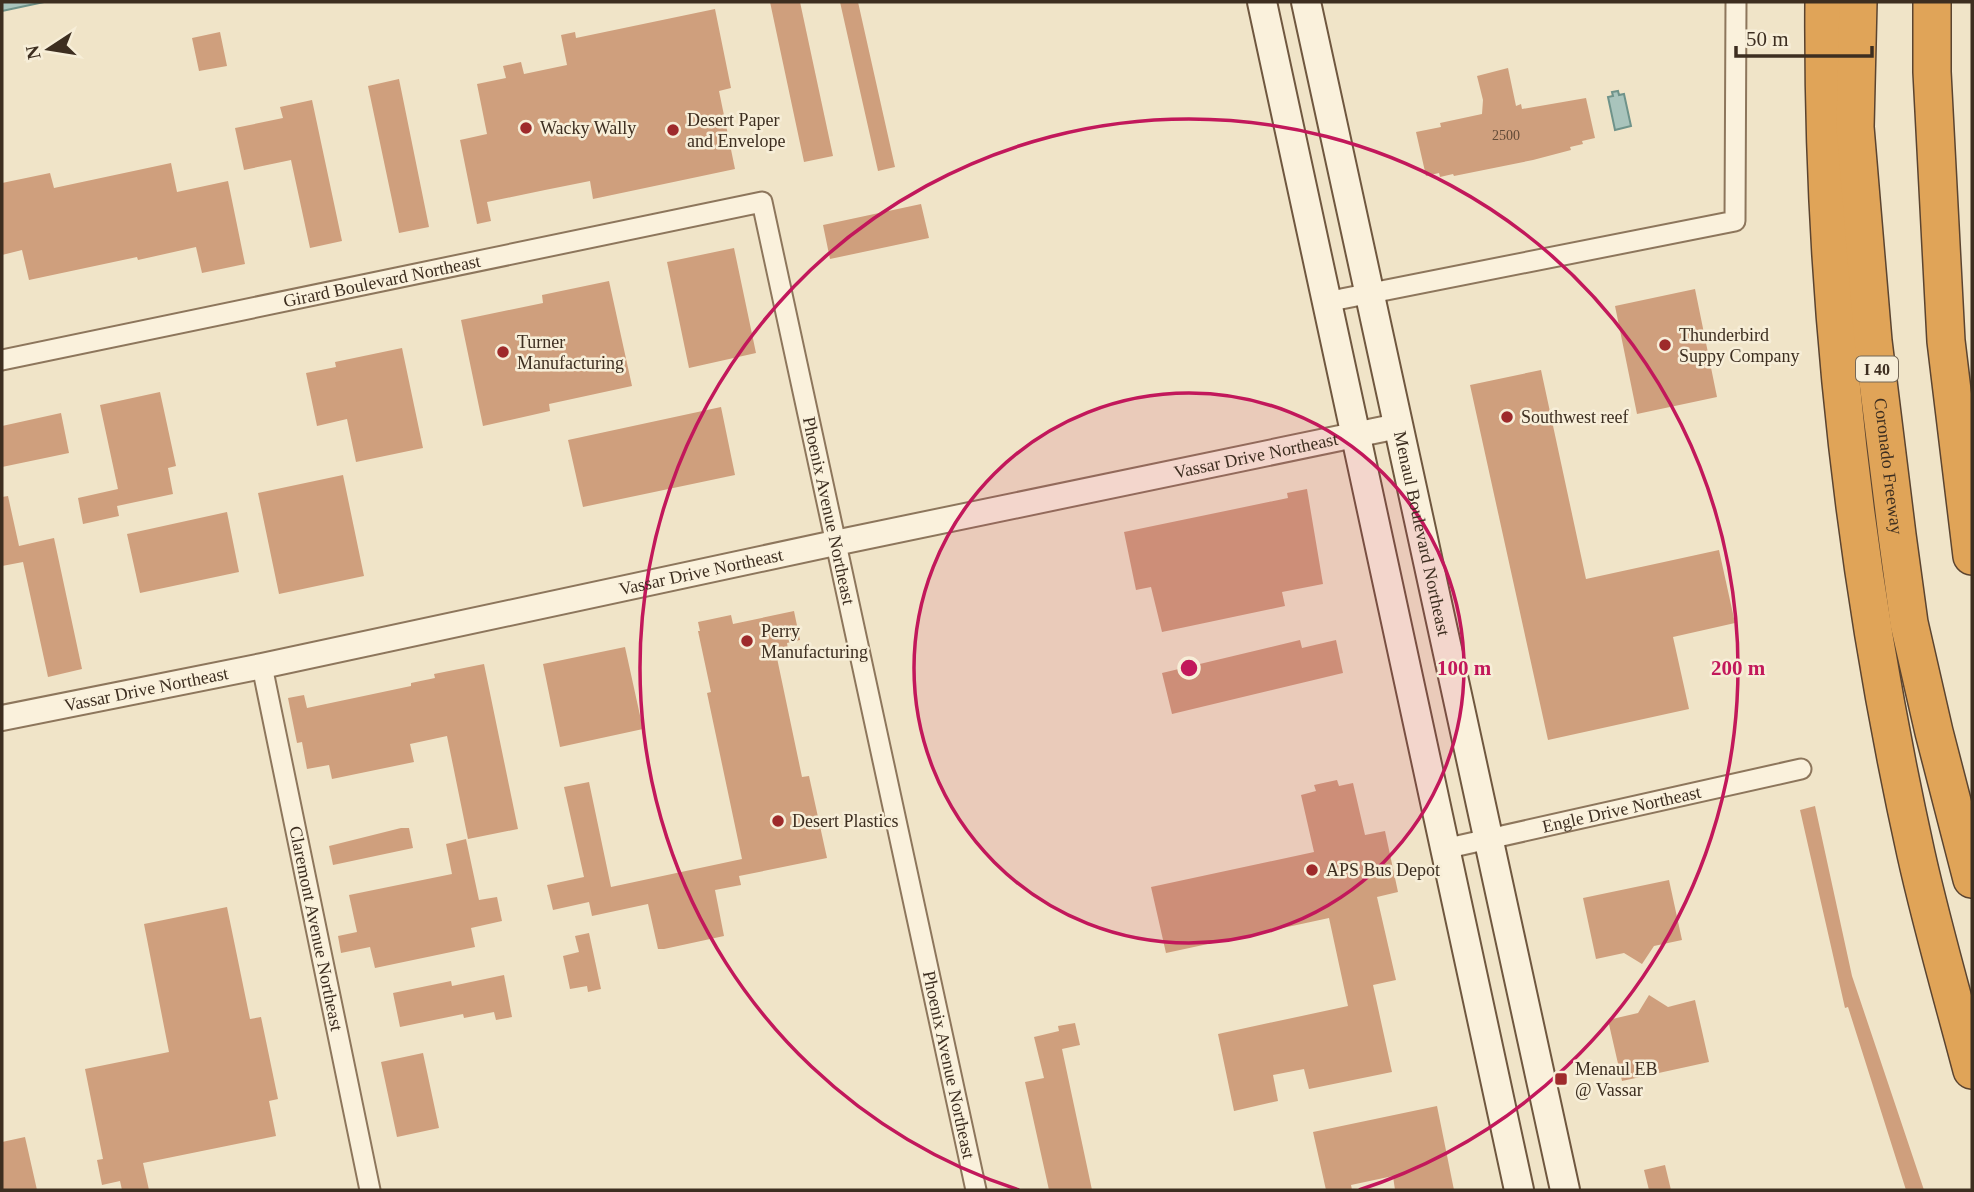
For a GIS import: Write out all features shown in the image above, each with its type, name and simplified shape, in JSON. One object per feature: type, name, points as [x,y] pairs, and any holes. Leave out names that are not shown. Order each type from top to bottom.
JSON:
[{"type":"highway","points":[[1824,2],[1830,247],[1842,392],[1857,519],[1879,667],[1913,840],[1972,1070]]},
{"type":"highway","name":"Coronado Freeway","points":[[1858,2],[1855,127],[1874,341],[1897,535],[1909,623],[1972,879]]},
{"type":"highway","points":[[1932,2],[1932,72],[1946,341],[1972,556]]},
{"type":"highway","points":[[1946,341],[1972,443]]},
{"type":"main road","points":[[1262,2],[1519,1190]]},
{"type":"main road","name":"Menaul Boulevard Northeast","points":[[1306,2],[1565,1190]]},
{"type":"street","points":[[1326,302],[1735,221],[1736,2]]},
{"type":"street","name":"Girard Boulevard Northeast","points":[[2,360],[762,202]]},
{"type":"street","name":"Phoenix Avenue Northeast","points":[[762,202],[976,1190]]},
{"type":"street","name":"Vassar Drive Northeast","points":[[2,718],[262,666],[835,542],[1398,426]]},
{"type":"street","name":"Claremont Avenue Northeast","points":[[262,666],[370,1190]]},
{"type":"street","name":"Engle Drive Northeast","points":[[1444,849],[1801,769]]},
{"type":"water","points":[[2,2],[44,2],[2,11]]},
{"type":"water","points":[[1618,91],[1619,95],[1624,94],[1631,126],[1615,130],[1608,97],[1613,96],[1612,92]]},
{"type":"building","points":[[770,2],[800,2],[833,156],[804,162]]},
{"type":"building","points":[[840,2],[858,2],[895,167],[878,171]]},
{"type":"building","points":[[715,9],[731,88],[719,91],[735,169],[593,199],[590,181],[487,202],[491,221],[477,224],[460,140],[487,134],[477,84],[506,78],[503,66],[521,62],[524,74],[567,65],[561,35],[575,32],[576,38]]},
{"type":"building","points":[[220,32],[227,66],[199,71],[192,38]]},
{"type":"building","points":[[1508,68],[1516,106],[1521,104],[1522,109],[1586,98],[1595,138],[1570,147],[1571,150],[1533,160],[1454,176],[1440,177],[1439,173],[1426,176],[1416,132],[1441,127],[1440,123],[1482,114],[1483,100],[1477,76]]},
{"type":"building","points":[[399,79],[429,227],[399,233],[368,86]]},
{"type":"building","points":[[312,100],[342,241],[310,248],[291,160],[244,170],[235,128],[283,118],[280,107]]},
{"type":"building","points":[[171,163],[177,192],[228,181],[245,264],[202,273],[196,247],[29,280],[22,250],[2,255],[2,183],[50,173],[54,188]]},
{"type":"building","points":[[921,204],[929,238],[830,259],[823,225]]},
{"type":"building","points":[[734,248],[756,353],[689,368],[667,262]]},
{"type":"building","points":[[609,281],[632,386],[549,404],[550,411],[483,426],[461,320],[543,303],[542,295]]},
{"type":"building","name":"Thunderbird Suppy Company","points":[[1695,289],[1717,397],[1637,414],[1615,306]]},
{"type":"building","points":[[402,348],[423,448],[356,462],[347,419],[317,426],[306,373],[336,367],[335,362]]},
{"type":"building","points":[[1541,370],[1586,579],[1719,550],[1735,623],[1673,637],[1689,709],[1548,740],[1470,385]]},
{"type":"building","points":[[160,392],[176,466],[168,468],[173,494],[117,506],[119,516],[83,524],[78,498],[118,489],[100,405]]},
{"type":"building","points":[[721,407],[735,475],[583,507],[568,440]]},
{"type":"building","points":[[61,413],[69,453],[2,467],[2,426]]},
{"type":"building","points":[[343,475],[364,576],[279,594],[258,493]]},
{"type":"building","points":[[1307,489],[1323,584],[1282,592],[1285,606],[1162,632],[1151,587],[1136,590],[1124,532],[1288,498],[1287,493]]},
{"type":"building","points":[[8,496],[19,546],[54,538],[82,669],[48,677],[23,562],[2,566],[2,497]]},
{"type":"building","points":[[227,512],[239,572],[140,593],[127,534]]},
{"type":"building","points":[[794,611],[800,640],[787,643],[789,655],[777,658],[802,777],[809,776],[827,858],[739,876],[741,885],[715,890],[724,936],[664,949],[658,949],[648,904],[592,916],[589,902],[553,910],[547,885],[584,877],[564,787],[589,782],[611,887],[742,859],[707,693],[711,692],[698,622],[731,615],[733,624]]},
{"type":"building","points":[[1300,640],[1302,648],[1336,640],[1343,673],[1172,714],[1162,673]]},
{"type":"building","points":[[625,647],[643,729],[560,747],[543,664]]},
{"type":"building","points":[[484,664],[518,829],[468,839],[447,736],[410,744],[414,762],[332,779],[329,765],[307,769],[302,742],[297,743],[288,698],[304,695],[307,708],[411,686],[411,683],[435,678],[434,674]]},
{"type":"building","name":"APS Bus Depot","points":[[1337,780],[1339,786],[1353,783],[1365,835],[1385,831],[1398,892],[1377,897],[1396,980],[1373,985],[1392,1072],[1309,1089],[1304,1069],[1273,1075],[1278,1101],[1234,1111],[1218,1034],[1348,1006],[1329,918],[1166,953],[1151,887],[1314,852],[1301,795],[1316,791],[1314,785]]},
{"type":"building","points":[[1815,806],[1852,976],[1924,1190],[1906,1190],[1848,1007],[1845,1008],[1800,810]]},
{"type":"building","points":[[409,828],[413,848],[333,865],[329,846]]},
{"type":"building","points":[[466,839],[479,900],[497,897],[502,921],[471,928],[475,947],[375,968],[370,947],[341,953],[338,936],[357,932],[349,895],[452,874],[446,844]]},
{"type":"building","points":[[1669,880],[1682,940],[1654,946],[1642,964],[1624,953],[1596,959],[1583,898]]},
{"type":"building","points":[[227,907],[250,1019],[261,1017],[278,1099],[269,1101],[276,1136],[143,1163],[149,1190],[122,1190],[120,1181],[102,1185],[97,1160],[103,1159],[85,1069],[169,1052],[144,924]]},
{"type":"building","points":[[589,933],[601,989],[588,992],[587,986],[570,989],[563,956],[579,952],[575,936]]},
{"type":"building","points":[[504,975],[512,1017],[496,1020],[494,1012],[464,1018],[463,1014],[400,1027],[393,993],[451,981],[452,986]]},
{"type":"building","points":[[1649,995],[1668,1007],[1695,1000],[1709,1062],[1622,1081],[1608,1020],[1638,1013]]},
{"type":"building","points":[[1075,1023],[1080,1045],[1062,1049],[1092,1190],[1049,1190],[1025,1082],[1044,1078],[1034,1037],[1059,1031],[1058,1026]]},
{"type":"building","points":[[423,1053],[439,1128],[397,1137],[381,1062]]},
{"type":"building","points":[[1437,1106],[1454,1190],[1395,1190],[1393,1176],[1351,1185],[1352,1190],[1326,1190],[1313,1132]]},
{"type":"building","points":[[25,1137],[37,1190],[2,1190],[2,1142]]},
{"type":"building","points":[[1665,1165],[1671,1190],[1649,1190],[1644,1170]]},
{"type":"place","name":"Wacky Wally","points":[[526,128]]},
{"type":"place","name":"Desert Paper and Envelope","points":[[673,130]]},
{"type":"place","name":"Thunderbird Suppy Company","points":[[1665,345]]},
{"type":"place","name":"Turner Manufacturing","points":[[503,352]]},
{"type":"place","name":"Southwest reef","points":[[1507,417]]},
{"type":"place","name":"Perry Manufacturing","points":[[747,641]]},
{"type":"place","name":"Desert Plastics","points":[[778,821]]},
{"type":"place","name":"APS Bus Depot","points":[[1312,870]]},
{"type":"place","name":"Menaul EB @ Vassar","points":[[1561,1079]]}]
